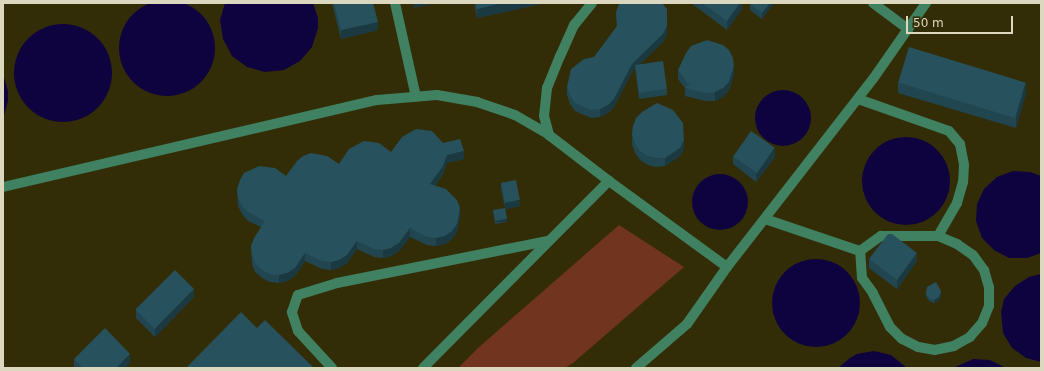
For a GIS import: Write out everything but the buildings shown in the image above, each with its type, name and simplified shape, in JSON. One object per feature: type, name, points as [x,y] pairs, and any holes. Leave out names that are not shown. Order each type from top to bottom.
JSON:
[{"type":"lane","points":[[395,3],[416,97]]},
{"type":"lane","points":[[549,136],[544,116],[548,88],[574,26],[592,3]]},
{"type":"lane","points":[[873,3],[908,29]]},
{"type":"lane","points":[[636,368],[687,324],[764,218],[858,99],[926,3]]},
{"type":"lane","points":[[3,187],[377,100],[437,95],[477,102],[515,115],[549,136],[727,267]]},
{"type":"lane","points":[[858,99],[949,130],[960,144],[964,165],[964,182],[957,203],[938,236]]},
{"type":"lane","points":[[423,368],[609,181]]},
{"type":"lane","points":[[764,218],[860,251]]},
{"type":"lane","points":[[881,236],[938,236],[958,244],[973,255],[984,270],[989,287],[989,306],[982,323],[970,337],[954,346],[942,349],[936,350],[918,347],[902,339],[890,326],[873,293],[862,278],[860,251],[881,236]]},
{"type":"lane","points":[[332,368],[298,332],[292,312],[298,295],[337,283],[548,241]]},
{"type":"shaded area","points":[[167,0],[186,3],[201,14],[212,29],[215,48],[212,67],[201,82],[186,93],[167,96],[148,93],[133,82],[122,67],[119,48],[122,29],[133,14],[148,3]]},
{"type":"shaded area","points":[[225,3],[313,3],[318,18],[318,28],[312,47],[300,61],[284,70],[265,72],[247,67],[232,56],[223,39],[220,20]]},
{"type":"shaded area","points":[[63,24],[82,28],[98,38],[108,54],[112,73],[108,92],[98,108],[82,118],[63,122],[44,118],[28,108],[18,92],[14,73],[18,54],[28,38],[44,28]]},
{"type":"shaded area","points":[[3,74],[8,91],[8,101],[3,119]]},
{"type":"shaded area","points":[[783,90],[798,95],[806,103],[811,118],[806,133],[798,141],[783,146],[768,141],[760,133],[755,118],[760,103],[768,95]]},
{"type":"shaded area","points":[[906,137],[923,140],[937,150],[947,164],[950,181],[947,198],[937,212],[923,222],[906,225],[889,222],[875,212],[865,198],[862,181],[865,164],[875,150],[889,140]]},
{"type":"shaded area","points":[[1013,171],[1030,172],[1041,176],[1041,253],[1027,258],[1009,258],[994,250],[982,238],[976,221],[977,204],[984,189],[997,177]]},
{"type":"shaded area","points":[[720,174],[735,179],[743,187],[748,202],[743,217],[735,225],[720,230],[705,225],[697,217],[692,202],[697,187],[705,179]]},
{"type":"shaded area","points":[[619,225],[684,267],[573,363],[565,368],[458,368],[478,348]]},
{"type":"shaded area","points":[[816,259],[833,262],[847,272],[857,286],[860,303],[857,320],[847,334],[833,344],[816,347],[799,344],[785,334],[775,320],[772,303],[775,286],[785,272],[799,262]]},
{"type":"shaded area","points":[[1041,274],[1041,362],[1026,358],[1012,348],[1003,333],[1001,312],[1004,299],[1015,286],[1029,277]]},
{"type":"shaded area","points":[[874,351],[891,355],[907,368],[838,368],[857,354]]},
{"type":"shaded area","points":[[973,359],[990,360],[1006,368],[953,368]]}]
